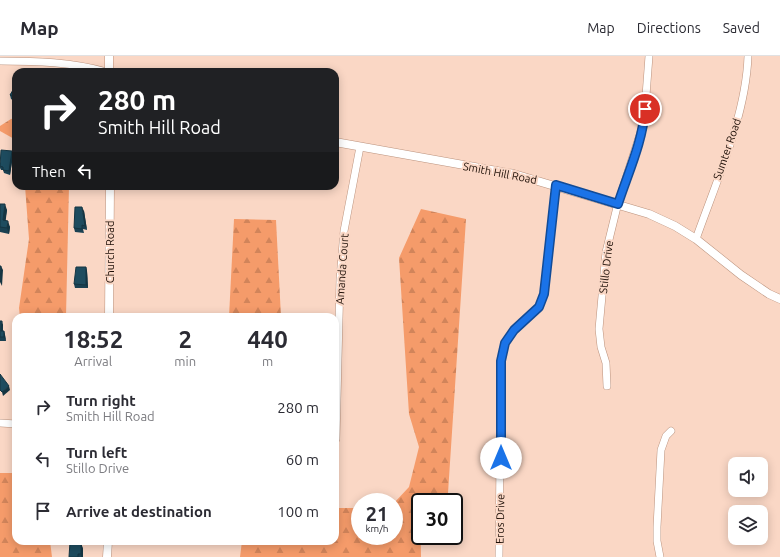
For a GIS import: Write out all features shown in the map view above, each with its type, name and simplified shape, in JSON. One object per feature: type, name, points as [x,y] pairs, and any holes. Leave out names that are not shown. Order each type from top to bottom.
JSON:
[{"type":"street","points":[[108,68],[110,56]]},
{"type":"street","name":"Stillo Drive","points":[[607,386],[606,363],[601,347],[599,329],[606,252],[618,204],[644,122],[649,56]]},
{"type":"street","name":"Sumter Road","points":[[696,239],[738,120],[745,91],[748,56]]},
{"type":"street","points":[[0,61],[53,62],[92,68]]},
{"type":"street","name":"Smith Hill Road","points":[[339,143],[514,174],[556,185],[656,217],[696,239],[741,275],[769,294],[780,299]]},
{"type":"street","name":"Amanda Court","points":[[339,319],[340,279],[344,232],[360,147]]},
{"type":"street","name":"Eros Drive","points":[[499,557],[501,361],[505,343],[514,330],[539,307],[544,294],[556,185]]},
{"type":"street","name":"Church Road","points":[[109,313],[110,190]]},
{"type":"street","points":[[0,423],[12,424]]},
{"type":"street","points":[[660,557],[657,541],[657,527],[661,450],[666,436],[672,431]]},
{"type":"street","points":[[108,545],[108,557]]},
{"type":"green space","points":[[11,119],[12,138],[0,131],[0,126]]},
{"type":"green space","points":[[25,190],[69,190],[66,313],[20,313],[29,239]]},
{"type":"green space","points":[[421,209],[466,219],[448,493],[411,493],[411,545],[421,545],[421,557],[240,557],[242,545],[339,545],[339,508],[351,508],[351,545],[403,545],[403,493],[409,487],[419,447],[409,414],[399,258]]},
{"type":"green space","points":[[234,219],[276,220],[281,313],[229,313]]},
{"type":"green space","points":[[0,473],[12,473],[12,545],[50,545],[52,557],[0,557]]},
{"type":"building","points":[[1,150],[12,151],[9,171],[3,170],[3,167],[0,166]]},
{"type":"building","points":[[0,204],[5,204],[3,220],[8,221],[7,228],[0,227]]},
{"type":"building","points":[[75,207],[82,207],[85,226],[82,225],[82,229],[74,228]]},
{"type":"building","points":[[76,267],[86,267],[86,285],[74,284]]},
{"type":"building","points":[[0,321],[2,321],[1,331],[4,331],[4,337],[0,337]]},
{"type":"building","points":[[0,374],[9,386],[2,392],[0,390]]},
{"type":"building","points":[[70,545],[81,545],[81,554],[78,554],[78,557],[69,557]]},
{"type":"route","points":[[501,458],[501,361],[505,343],[514,330],[539,307],[544,294],[556,185],[618,204],[638,144],[644,122],[645,109]]}]
